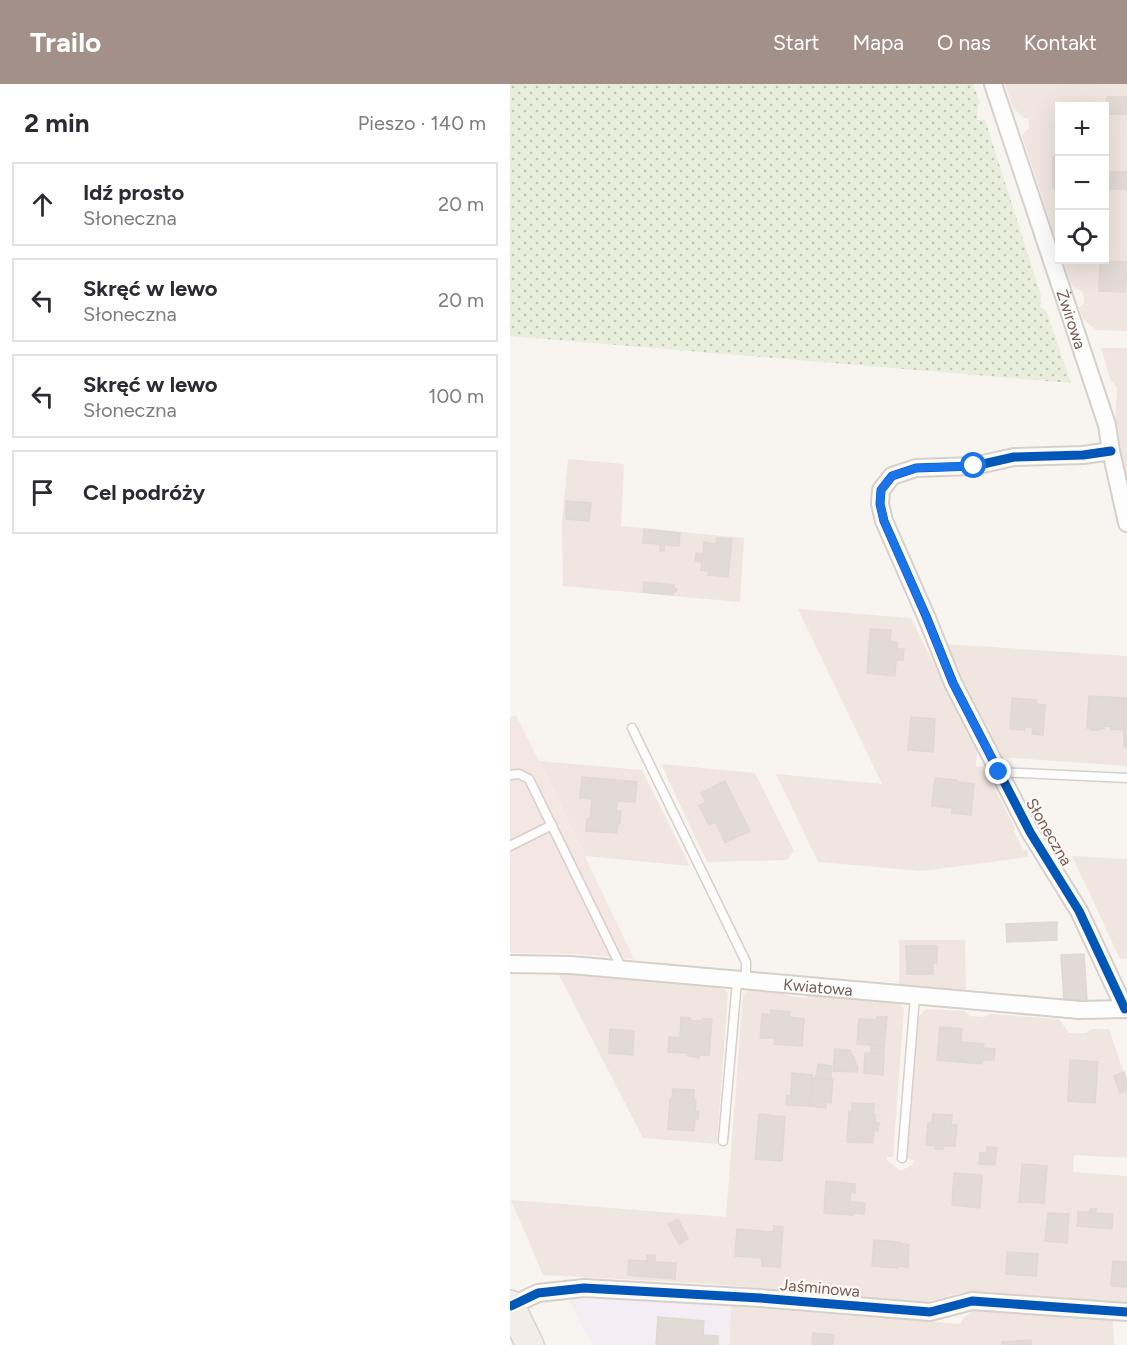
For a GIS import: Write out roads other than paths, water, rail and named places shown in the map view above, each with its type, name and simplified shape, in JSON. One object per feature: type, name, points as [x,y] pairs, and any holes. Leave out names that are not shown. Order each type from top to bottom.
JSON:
[{"type":"main road","points":[[511,1305],[530,1345]]},
{"type":"street","name":"Żwirowa","points":[[993,84],[1107,425],[1127,523]]},
{"type":"street","name":"Słoneczna","points":[[1111,451],[1083,455],[1014,457],[974,466],[916,468],[892,476],[881,490],[880,504],[884,521],[953,683],[1030,832],[1079,911],[1126,1009]]},
{"type":"street","name":"Kwiatowa","points":[[510,964],[572,965],[1080,1010],[1126,1009]]},
{"type":"street","name":"Jaśminowa","points":[[511,1305],[538,1293],[584,1288],[760,1298],[930,1312],[972,1301],[1127,1312]]},
{"type":"lane","points":[[632,728],[746,962],[723,1141]]},
{"type":"lane","points":[[999,772],[1127,778]]},
{"type":"lane","points":[[510,775],[519,774],[529,779],[623,970]]},
{"type":"lane","points":[[510,846],[552,825]]},
{"type":"lane","points":[[902,1158],[915,996]]}]
